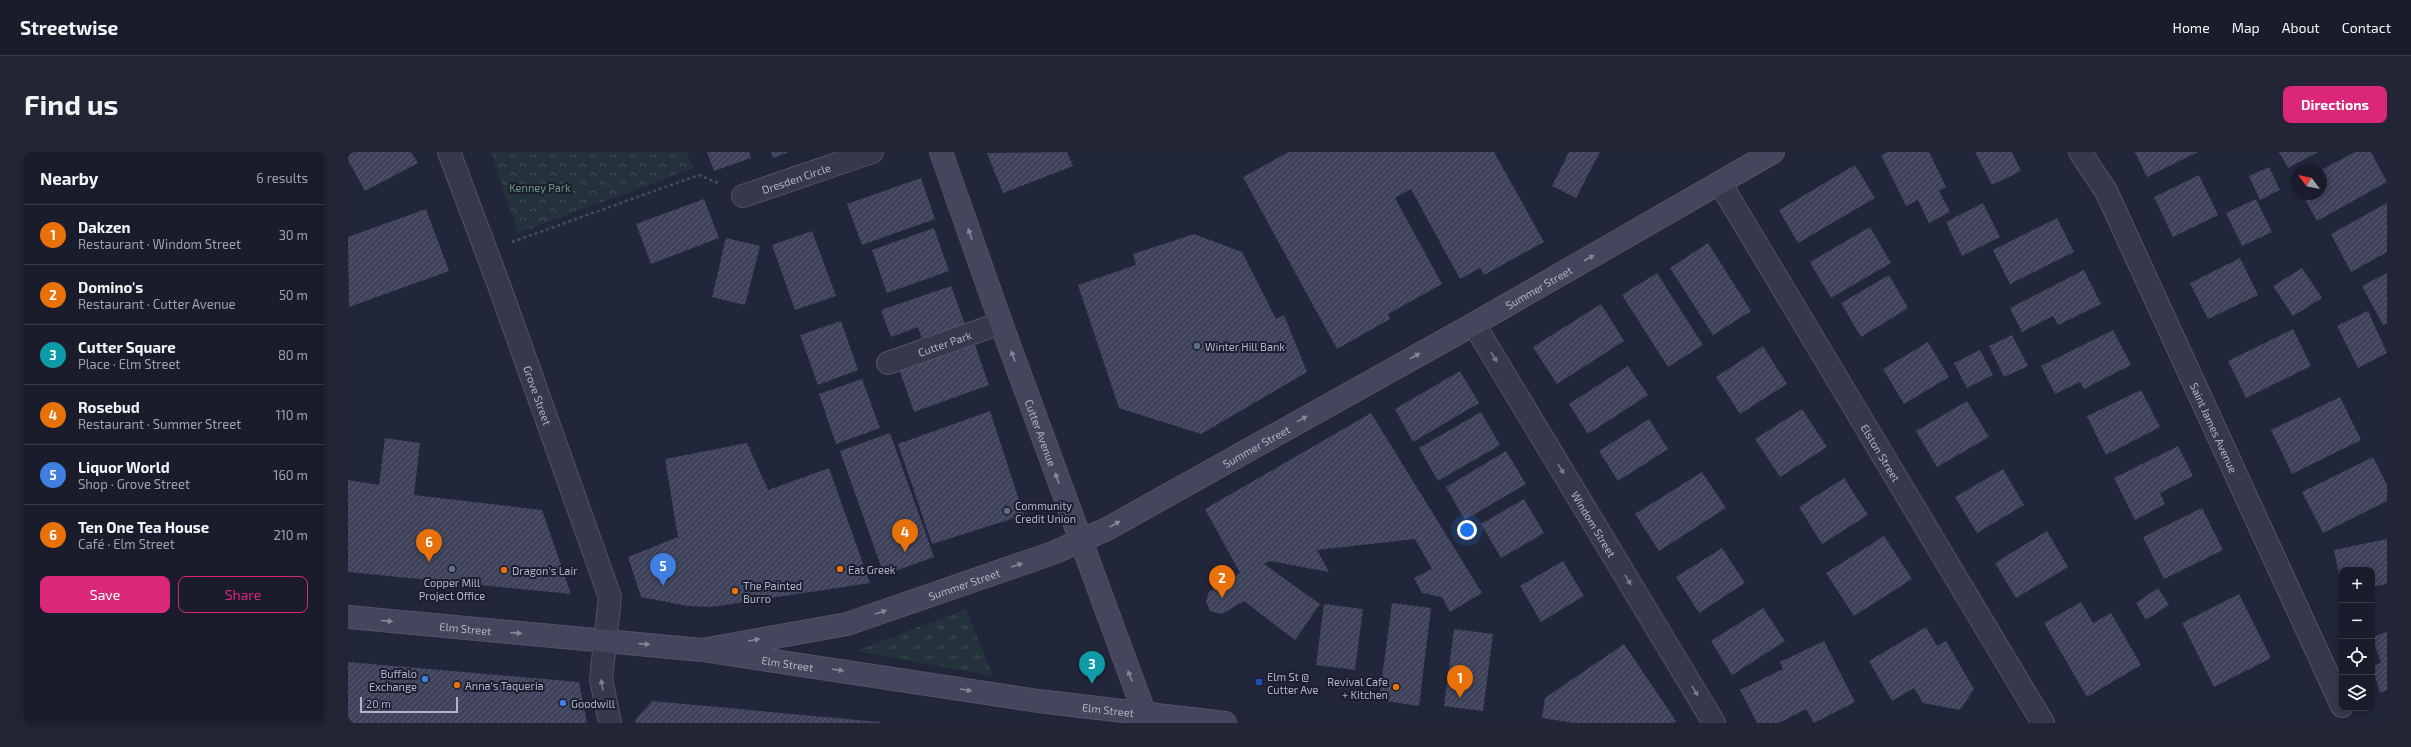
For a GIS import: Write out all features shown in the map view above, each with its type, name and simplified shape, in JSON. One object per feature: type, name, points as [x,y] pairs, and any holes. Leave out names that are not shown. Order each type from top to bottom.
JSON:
[{"type":"main road","name":"Cutter Avenue","points":[[942,152],[1001,323],[1146,718]]},
{"type":"main road","name":"Summer Street","points":[[702,650],[847,624],[1053,553],[1106,529],[1474,324],[1773,152]]},
{"type":"main road","name":"Elm Street","points":[[348,617],[702,650],[1038,700],[1146,718],[1225,723]]},
{"type":"street","name":"Grove Street","points":[[449,152],[500,288],[610,597],[601,679],[610,723]]},
{"type":"street","name":"Dresden Circle","points":[[743,196],[872,152]]},
{"type":"street","name":"Saint James Avenue","points":[[2080,152],[2106,191],[2339,700]]},
{"type":"street","name":"Elston Street","points":[[1720,183],[2043,723]]},
{"type":"street","name":"Cutter Park","points":[[888,363],[1001,323]]},
{"type":"street","name":"Windom Street","points":[[1474,324],[1714,723]]},
{"type":"street","name":"Saint James Avenue","points":[[2344,711],[2350,723]]},
{"type":"path","points":[[512,242],[699,175],[722,185]]},
{"type":"green space","name":"Kenney Park","points":[[491,152],[686,152],[694,168],[518,233]]},
{"type":"green space","points":[[966,609],[993,676],[856,651]]},
{"type":"building","points":[[348,152],[411,152],[418,163],[365,191],[348,160]]},
{"type":"building","points":[[707,152],[749,152],[751,158],[714,171]]},
{"type":"building","points":[[771,152],[789,152],[773,158]]},
{"type":"building","points":[[1067,152],[1073,166],[1003,193],[987,153]]},
{"type":"building","points":[[1289,152],[1494,152],[1544,242],[1484,275],[1480,268],[1460,279],[1411,189],[1395,198],[1442,284],[1388,314],[1390,319],[1337,349],[1243,177]]},
{"type":"building","points":[[1569,152],[1600,152],[1576,198],[1552,186]]},
{"type":"building","points":[[1888,152],[1929,152],[1946,187],[1939,191],[1950,212],[1929,223],[1918,200],[1906,206],[1881,155]]},
{"type":"building","points":[[1975,152],[2012,152],[2021,171],[1992,185]]},
{"type":"building","points":[[2135,152],[2198,152],[2147,177]]},
{"type":"building","points":[[2279,152],[2318,152],[2296,164],[2291,164],[2291,166],[2288,168]]},
{"type":"building","points":[[2355,152],[2371,152],[2387,182],[2317,221],[2305,200],[2327,200],[2327,167]]},
{"type":"building","points":[[1855,165],[1875,198],[1798,243],[1779,210]]},
{"type":"building","points":[[2269,167],[2280,190],[2260,200],[2249,176]]},
{"type":"building","points":[[2199,175],[2218,215],[2173,237],[2154,197]]},
{"type":"building","points":[[921,178],[935,219],[862,245],[847,204]]},
{"type":"building","points":[[704,199],[719,238],[651,264],[636,224]]},
{"type":"building","points":[[2256,199],[2272,232],[2242,246],[2226,213]]},
{"type":"building","points":[[1983,203],[2000,237],[1962,256],[1946,222]]},
{"type":"building","points":[[2387,203],[2387,252],[2351,272],[2331,234]]},
{"type":"building","points":[[426,209],[449,271],[349,307],[348,237]]},
{"type":"building","points":[[2057,218],[2074,252],[2010,284],[1993,250]]},
{"type":"building","points":[[1870,227],[1891,263],[1831,298],[1810,262]]},
{"type":"building","points":[[934,228],[949,271],[887,293],[872,250]]},
{"type":"building","points":[[812,231],[836,296],[795,310],[772,245]]},
{"type":"building","name":"Winter Hill Bank","points":[[1194,234],[1242,252],[1276,319],[1284,315],[1307,372],[1201,434],[1119,408],[1078,285],[1136,265],[1133,254]]},
{"type":"building","points":[[726,238],[760,246],[745,305],[712,297]]},
{"type":"building","points":[[1708,243],[1751,311],[1713,335],[1670,268]]},
{"type":"building","points":[[2240,258],[2258,295],[2208,319],[2190,283]]},
{"type":"building","points":[[2302,268],[2322,298],[2293,316],[2273,286]]},
{"type":"building","points":[[2084,270],[2101,304],[2058,325],[2053,316],[2022,332],[2010,308]]},
{"type":"building","points":[[1657,273],[1703,345],[1668,367],[1622,295]]},
{"type":"building","points":[[2387,273],[2387,323],[2383,325],[2362,286]]},
{"type":"building","points":[[1889,275],[1908,308],[1861,337],[1841,303]]},
{"type":"building","points":[[951,286],[966,327],[923,343],[918,327],[891,337],[881,310]]},
{"type":"building","points":[[1601,304],[1624,341],[1557,384],[1533,347]]},
{"type":"building","points":[[2368,311],[2387,353],[2358,368],[2337,326]]},
{"type":"building","points":[[841,321],[858,370],[818,385],[800,335]]},
{"type":"building","points":[[2293,329],[2311,366],[2246,398],[2228,361]]},
{"type":"building","points":[[2113,330],[2131,365],[2084,389],[2080,382],[2055,394],[2041,366]]},
{"type":"building","points":[[2012,335],[2028,366],[2004,377],[1989,346]]},
{"type":"building","points":[[974,342],[989,385],[914,412],[899,369]]},
{"type":"building","points":[[1928,342],[1949,377],[1904,404],[1883,369]]},
{"type":"building","points":[[1763,346],[1787,384],[1740,414],[1716,377]]},
{"type":"building","points":[[1980,350],[1993,375],[1967,388],[1954,363]]},
{"type":"building","points":[[1628,366],[1648,395],[1588,434],[1569,404]]},
{"type":"building","points":[[1460,371],[1479,403],[1413,442],[1395,409]]},
{"type":"building","points":[[862,379],[880,428],[836,444],[819,394]]},
{"type":"building","points":[[2141,390],[2160,427],[2106,455],[2087,416]]},
{"type":"building","points":[[2340,397],[2361,440],[2292,474],[2271,430]]},
{"type":"building","points":[[1967,401],[1989,437],[1937,467],[1916,431]]},
{"type":"building","points":[[1802,409],[1827,447],[1780,477],[1755,439]]},
{"type":"building","points":[[990,411],[1024,515],[932,544],[898,444]]},
{"type":"building","points":[[1481,412],[1500,445],[1438,481],[1419,448]]},
{"type":"building","points":[[1371,413],[1482,593],[1450,612],[1442,597],[1422,593],[1414,578],[1432,569],[1415,539],[1317,550],[1329,572],[1270,561],[1264,564],[1320,604],[1295,640],[1244,601],[1222,614],[1210,611],[1206,601],[1209,592],[1240,573],[1205,509]]},
{"type":"building","points":[[1649,419],[1668,449],[1618,481],[1599,451]]},
{"type":"building","points":[[890,433],[934,557],[884,575],[840,451]]},
{"type":"building","points":[[385,438],[420,443],[414,495],[542,510],[571,594],[348,572],[348,480],[379,485]]},
{"type":"building","points":[[747,443],[768,490],[829,468],[870,583],[711,607],[687,606],[641,597],[628,557],[678,537],[665,459]]},
{"type":"building","points":[[2178,446],[2193,476],[2160,493],[2165,504],[2135,520],[2114,478]]},
{"type":"building","points":[[1506,451],[1526,484],[1465,520],[1446,487]]},
{"type":"building","points":[[2373,457],[2387,485],[2387,501],[2323,533],[2302,492]]},
{"type":"building","points":[[2003,469],[2024,505],[1977,533],[1955,497]]},
{"type":"building","points":[[1702,472],[1726,508],[1659,551],[1635,514]]},
{"type":"building","points":[[1844,478],[1868,515],[1822,544],[1799,507]]},
{"type":"building","points":[[1524,499],[1544,533],[1501,558],[1481,524]]},
{"type":"building","points":[[2202,508],[2223,550],[2164,579],[2143,537]]},
{"type":"building","points":[[2047,531],[2068,567],[2016,598],[1995,563]]},
{"type":"building","points":[[1884,536],[1912,579],[1854,616],[1826,573]]},
{"type":"building","points":[[2387,539],[2387,584],[2375,586],[2375,567],[2339,567],[2339,575],[2334,550]]},
{"type":"building","points":[[1722,548],[1745,583],[1699,613],[1676,577]]},
{"type":"building","points":[[1563,561],[1584,596],[1541,622],[1520,586]]},
{"type":"building","points":[[2158,588],[2169,605],[2146,620],[2136,603]]},
{"type":"building","points":[[2239,594],[2271,658],[2214,687],[2182,623]]},
{"type":"building","points":[[2081,602],[2093,623],[2111,613],[2141,665],[2087,697],[2044,623]]},
{"type":"building","points":[[1392,603],[1431,608],[1419,706],[1379,700]]},
{"type":"building","points":[[1324,604],[1363,609],[1355,670],[1316,665]]},
{"type":"building","points":[[1763,608],[1785,641],[1732,675],[1711,641]]},
{"type":"building","points":[[1926,627],[1937,646],[1946,641],[1974,689],[1960,710],[1923,703],[1914,688],[1892,701],[1869,661]]},
{"type":"building","points":[[1454,629],[1493,634],[1483,711],[1444,706]]},
{"type":"building","points":[[2387,632],[2387,690],[2380,693],[2375,676],[2375,665],[2381,663],[2375,646],[2375,636]]},
{"type":"building","points":[[1824,641],[1855,702],[1814,723],[1806,709],[1779,723],[1757,723],[1740,690],[1783,669],[1780,662]]},
{"type":"building","points":[[1624,644],[1676,721],[1673,723],[1574,723],[1542,718],[1545,698]]},
{"type":"building","points":[[348,662],[579,682],[587,723],[348,723]]},
{"type":"building","points":[[652,701],[880,723],[636,723],[635,720]]},
{"type":"place","name":"Winter Hill Bank","points":[[1197,346]]},
{"type":"place","name":"Community Credit Union","points":[[1007,511]]},
{"type":"place","name":"Rosebud","points":[[905,552]]},
{"type":"place","name":"Ten One Tea House","points":[[429,562]]},
{"type":"place","name":"Copper Mill Project Office","points":[[452,569]]},
{"type":"place","name":"Eat Greek","points":[[840,569]]},
{"type":"place","name":"Dragon's Lair","points":[[504,570]]},
{"type":"place","name":"Liquor World","points":[[663,586]]},
{"type":"place","name":"The Painted Burro","points":[[735,591]]},
{"type":"place","name":"Domino's","points":[[1222,598]]},
{"type":"place","name":"Buffalo Exchange","points":[[425,679]]},
{"type":"place","name":"Elm St @ Cutter Ave","points":[[1259,682]]},
{"type":"place","name":"Cutter Square","points":[[1092,684]]},
{"type":"place","name":"Anna's Taqueria","points":[[457,685]]},
{"type":"place","name":"Revival Cafe + Kitchen","points":[[1396,687]]},
{"type":"place","name":"Dakzen","points":[[1460,698]]},
{"type":"place","name":"Goodwill","points":[[563,703]]}]
